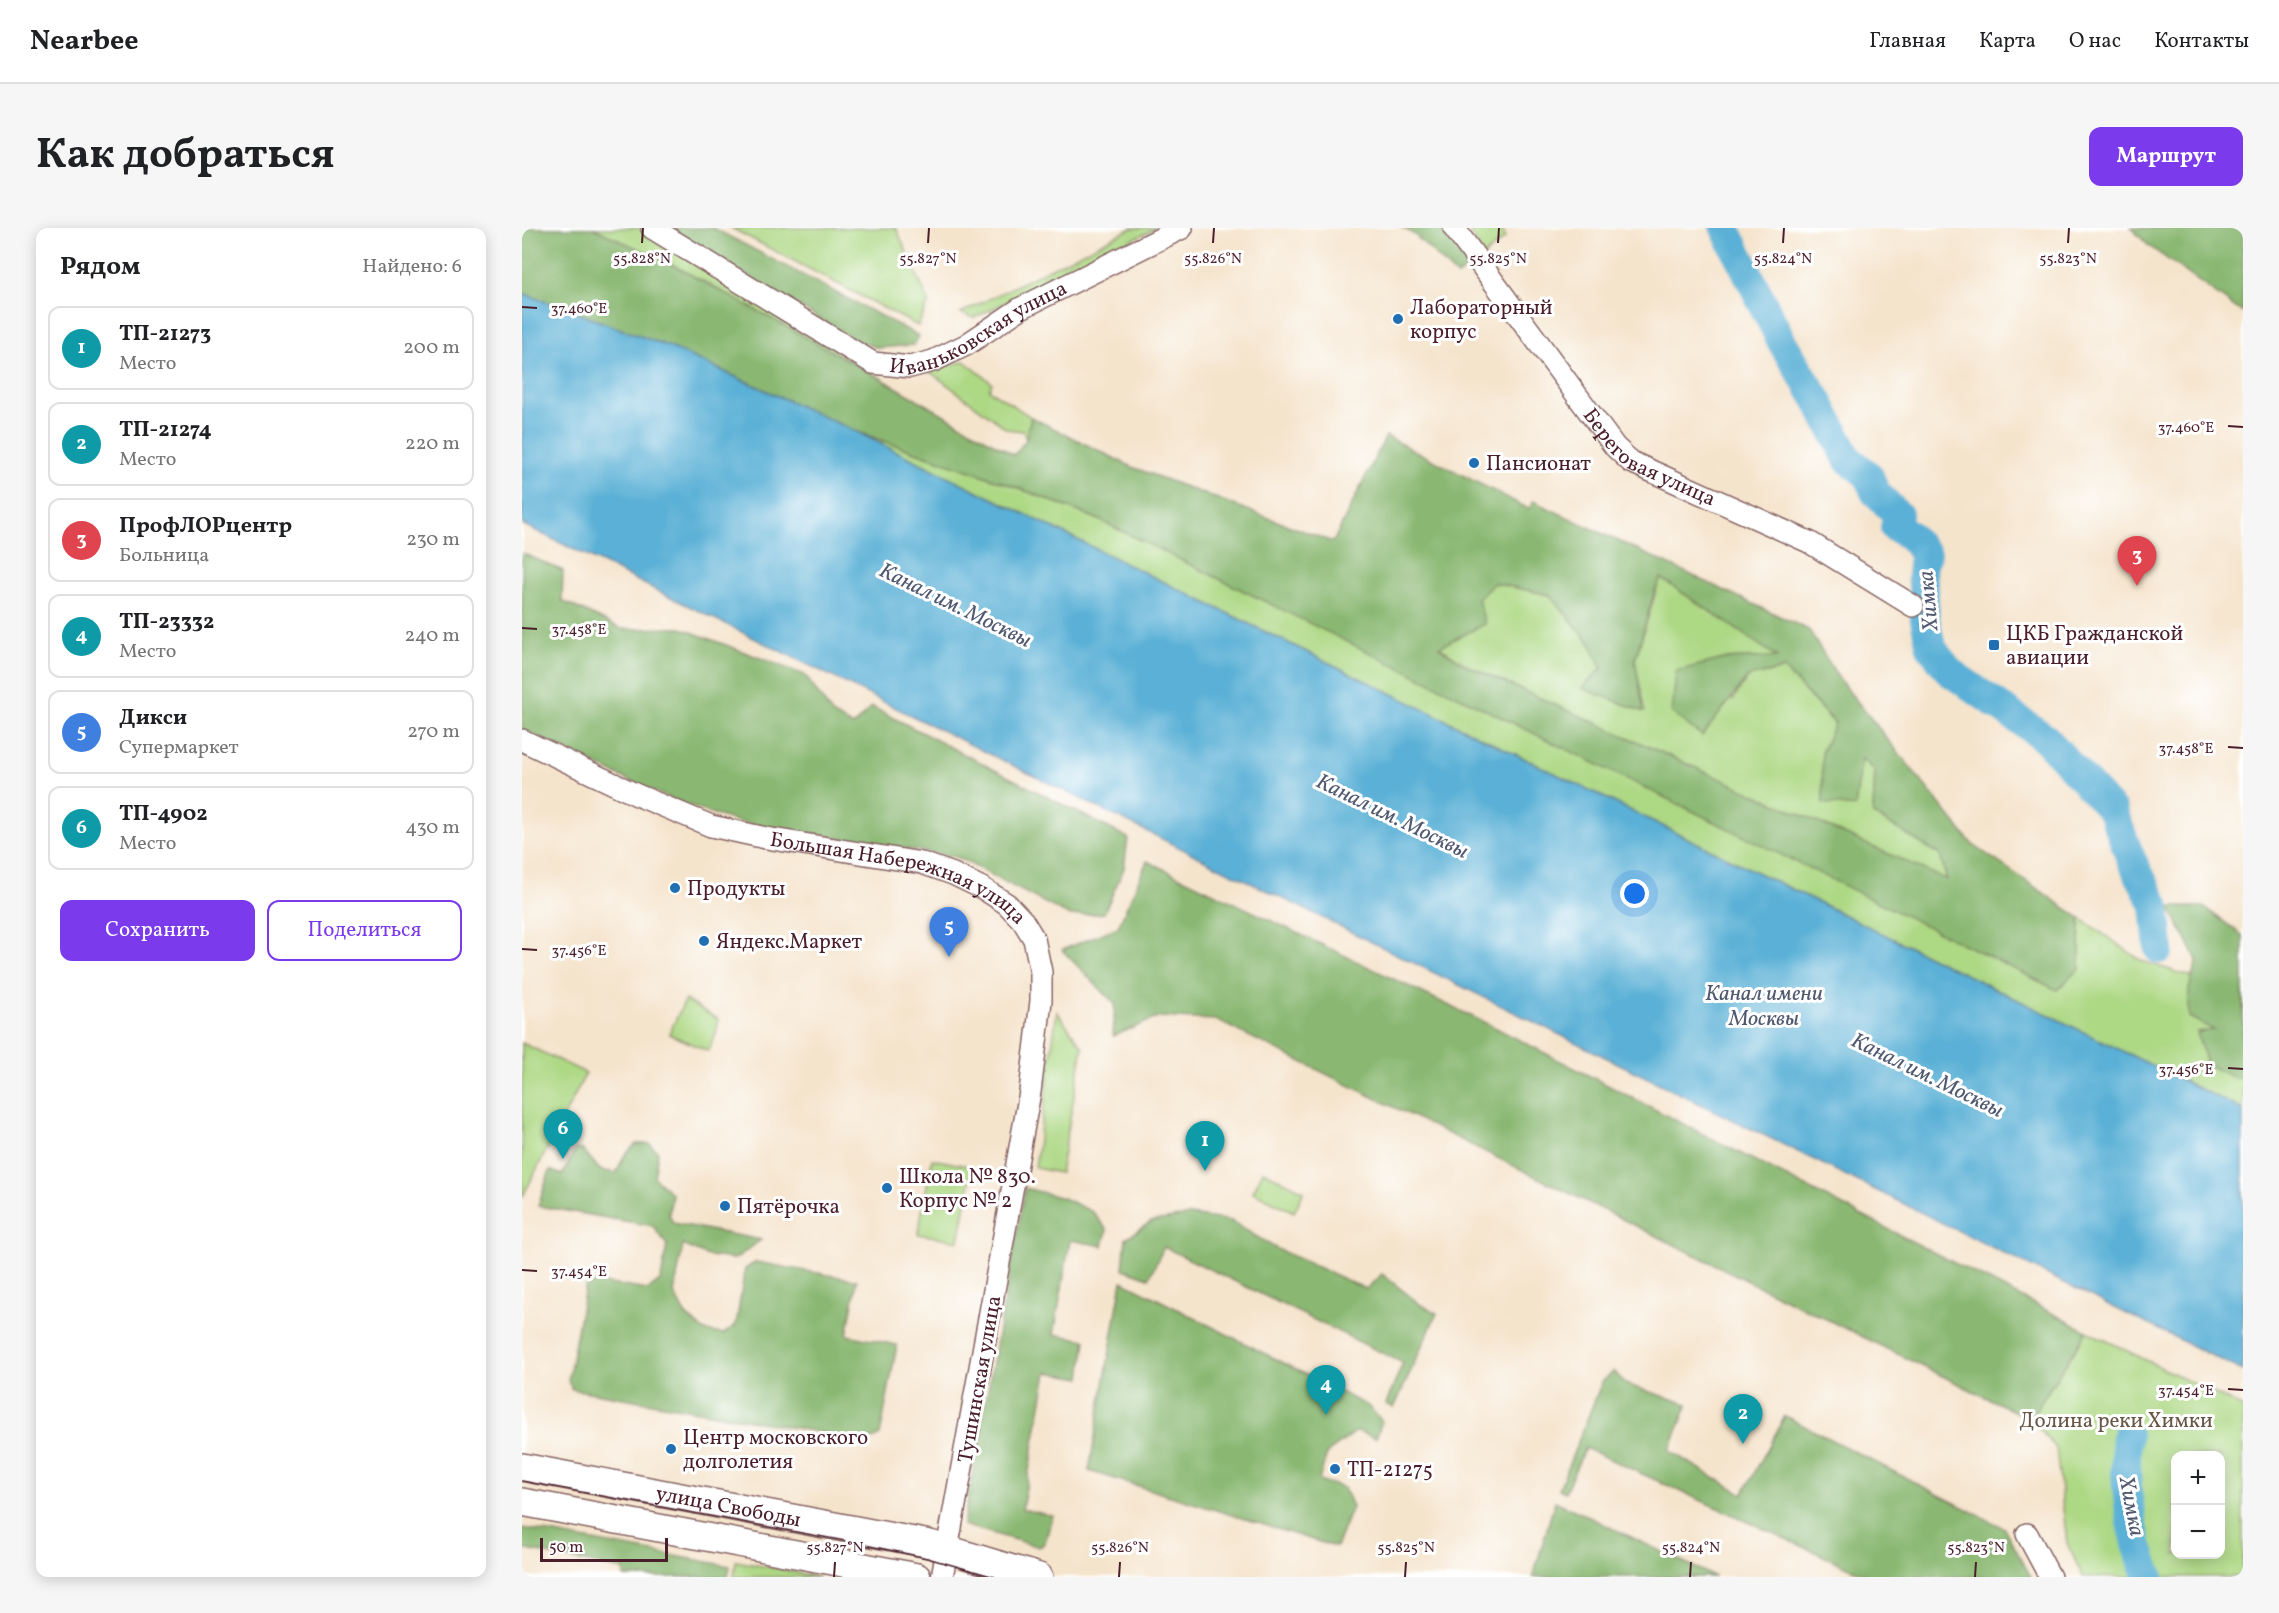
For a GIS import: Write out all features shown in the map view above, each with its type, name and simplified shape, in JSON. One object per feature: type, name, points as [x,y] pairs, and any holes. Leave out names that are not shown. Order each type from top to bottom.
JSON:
[{"type":"main road","name":"улица Свободы","points":[[522,1467],[948,1550],[1039,1577]]},
{"type":"main road","name":"улица Свободы","points":[[522,1502],[917,1577]]},
{"type":"street","name":"Иваньковская улица","points":[[652,228],[873,363],[910,367],[933,361],[958,349],[1021,308],[1182,228]]},
{"type":"street","name":"Береговая улица","points":[[1455,228],[1614,447],[1630,462],[1809,542],[1913,606]]},
{"type":"street","name":"Большая Набережная улица","points":[[522,740],[637,795],[711,826],[766,838],[922,863],[982,888],[1007,904],[1023,921],[1034,939],[1041,972],[1041,1001],[1016,1182]]},
{"type":"street","name":"Тушинская улица","points":[[942,1577],[1016,1182]]},
{"type":"street","points":[[2027,1534],[2050,1577]]},
{"type":"green space","points":[[522,228],[593,228],[675,266],[882,379],[1014,455],[1026,440],[1031,417],[1132,467],[1333,542],[1386,436],[1529,509],[1533,501],[1809,630],[1839,679],[1972,844],[2080,918],[2080,968],[2057,990],[1095,518],[1008,484],[855,431],[670,347],[522,293]],"holes":[[[1661,578],[1777,657],[1723,659],[1676,671],[1672,713],[1702,736],[1748,677],[1784,669],[1835,723],[1822,751],[1823,803],[1855,807],[1862,759],[1875,771],[1873,814],[1940,855],[1947,880],[1466,665],[1439,647],[1485,624],[1478,599],[1494,583],[1550,595],[1590,643],[1602,668],[1582,688],[1644,712],[1635,660],[1654,593]]]},
{"type":"green space","points":[[593,228],[638,228],[882,379],[675,266]]},
{"type":"green space","points":[[668,228],[713,228],[919,336],[914,345],[878,348],[855,340]]},
{"type":"green space","points":[[731,228],[896,228],[929,302],[918,326]]},
{"type":"green space","points":[[1132,228],[1156,228],[974,318],[961,313]]},
{"type":"green space","points":[[1403,228],[1442,228],[1472,265],[1457,276],[1415,235]]},
{"type":"green space","points":[[1468,228],[1502,228],[1505,238],[1484,256]]},
{"type":"green space","points":[[2131,228],[2243,228],[2243,313],[2149,246]]},
{"type":"green space","points":[[964,361],[992,383],[989,390],[1031,417],[1026,440],[1023,431],[1007,429],[929,371]]},
{"type":"green space","points":[[855,431],[1008,484],[1095,518],[2080,968],[2080,918],[2142,961],[2243,993],[2243,1110]]},
{"type":"green space","points":[[522,553],[563,571],[562,601],[622,629],[681,628],[805,675],[832,714],[853,726],[872,707],[1128,838],[1124,868],[1104,913],[1070,916],[957,857],[739,822],[656,792],[522,729]]},
{"type":"green space","points":[[1660,578],[1778,657],[1723,659],[1733,700],[1748,677],[1784,669],[1835,724],[1822,751],[1861,758],[1875,771],[1873,814],[1940,855],[1947,881],[1466,665],[1439,646],[1485,624],[1478,599],[1494,583],[1550,595],[1590,643],[1602,669],[1582,688],[1644,711],[1635,660]]},
{"type":"green space","points":[[1147,861],[1498,1029],[2087,1331],[2030,1419],[1216,1020],[1159,1017],[1113,1036],[1115,1004],[1062,950],[1118,927]]},
{"type":"green space","points":[[2169,907],[2204,907],[2243,936],[2243,1074],[2236,1079],[2206,1064],[2197,1032],[2214,1030],[2189,1017],[2189,989],[2197,960]]},
{"type":"green space","points":[[685,1000],[718,1019],[717,1031],[708,1051],[669,1034]]},
{"type":"green space","points":[[1057,1012],[1083,1047],[1060,1173],[1035,1168]]},
{"type":"green space","points":[[522,1043],[586,1073],[522,1198]]},
{"type":"green space","points":[[636,1144],[650,1144],[658,1152],[654,1177],[672,1194],[669,1214],[673,1223],[761,1240],[735,1259],[708,1256],[683,1245],[674,1293],[686,1316],[705,1331],[723,1334],[736,1325],[745,1269],[756,1262],[857,1280],[847,1335],[897,1345],[880,1435],[869,1441],[572,1389],[568,1381],[585,1287],[596,1282],[648,1290],[661,1280],[667,1245],[653,1226],[538,1206],[550,1170],[562,1175],[576,1149],[583,1150],[600,1170],[616,1173],[624,1156]]},
{"type":"green space","points":[[932,1159],[973,1167],[959,1241],[918,1234]]},
{"type":"green space","points":[[1263,1171],[1304,1191],[1294,1212],[1253,1192]]},
{"type":"green space","points":[[1025,1188],[1063,1198],[1093,1212],[1107,1230],[1103,1246],[1070,1240],[1054,1334],[1086,1340],[1081,1378],[1047,1372],[1022,1509],[1053,1516],[1045,1542],[1040,1547],[963,1525]]},
{"type":"green space","points":[[1190,1215],[1231,1221],[1275,1248],[1366,1289],[1382,1274],[1421,1305],[1437,1313],[1394,1408],[1386,1404],[1403,1363],[1164,1247],[1149,1278],[1123,1269],[1126,1238],[1151,1222]]},
{"type":"green space","points":[[1122,1281],[1368,1406],[1382,1421],[1376,1438],[1357,1431],[1327,1453],[1319,1480],[1344,1488],[1352,1507],[1336,1547],[1089,1471]]},
{"type":"green space","name":"Долина реки Химки","points":[[2087,1331],[2243,1408],[2243,1577],[2083,1577],[2067,1543],[2056,1448],[2030,1419]]},
{"type":"green space","points":[[1614,1371],[1625,1384],[1688,1404],[1669,1451],[1743,1494],[1785,1416],[2004,1528],[2031,1577],[1870,1577],[1585,1448],[1565,1492],[1559,1489],[1602,1382]]},
{"type":"green space","points":[[1555,1501],[1715,1577],[1533,1577]]},
{"type":"green space","points":[[522,1528],[730,1566],[728,1577],[624,1577],[624,1570],[522,1549]]},
{"type":"green space","points":[[736,1561],[820,1577],[734,1577]]},
{"type":"water","name":"Канал имени Москвы","points":[[522,293],[670,347],[855,431],[2243,1110],[2243,1371],[522,524]]},
{"type":"waterway","name":"Химка","points":[[1725,228],[1782,342],[1818,401],[1848,459],[1869,476],[1875,492],[1898,515],[1895,528],[1908,534],[1926,554],[1922,567],[1925,619],[1931,647],[1950,672],[2045,738],[2113,812],[2131,859],[2155,905],[2159,949]]},
{"type":"waterway","name":"Химка","points":[[2127,1435],[2126,1471],[2129,1507],[2137,1543],[2149,1577]]},
{"type":"tram line","points":[[522,1481],[856,1543],[927,1558],[995,1577]]},
{"type":"place","name":"Лабораторный корпус","points":[[1398,319]]},
{"type":"place","name":"Пансионат","points":[[1474,463]]},
{"type":"place","name":"ПрофЛОРцентр","points":[[2137,586]]},
{"type":"place","name":"ЦКБ Гражданской авиации","points":[[1994,645]]},
{"type":"place","name":"Продукты","points":[[675,888]]},
{"type":"place","name":"Яндекс.Маркет","points":[[704,941]]},
{"type":"place","name":"Дикси","points":[[949,957]]},
{"type":"place","name":"ТП-4902","points":[[563,1159]]},
{"type":"place","name":"ТП-21273","points":[[1205,1171]]},
{"type":"place","name":"Школа № 830. Корпус № 2","points":[[887,1188]]},
{"type":"place","name":"Пятёрочка","points":[[725,1206]]},
{"type":"place","name":"ТП-23332","points":[[1326,1415]]},
{"type":"place","name":"ТП-21274","points":[[1743,1444]]},
{"type":"place","name":"Центр московского долголетия","points":[[671,1449]]},
{"type":"place","name":"ТП-21275","points":[[1335,1469]]},
{"type":"water label","name":"Канал им. Москвы","points":[[956,604]]},
{"type":"water label","name":"Канал им. Москвы","points":[[1393,815]]},
{"type":"water label","name":"Канал им. Москвы","points":[[1928,1074]]}]
